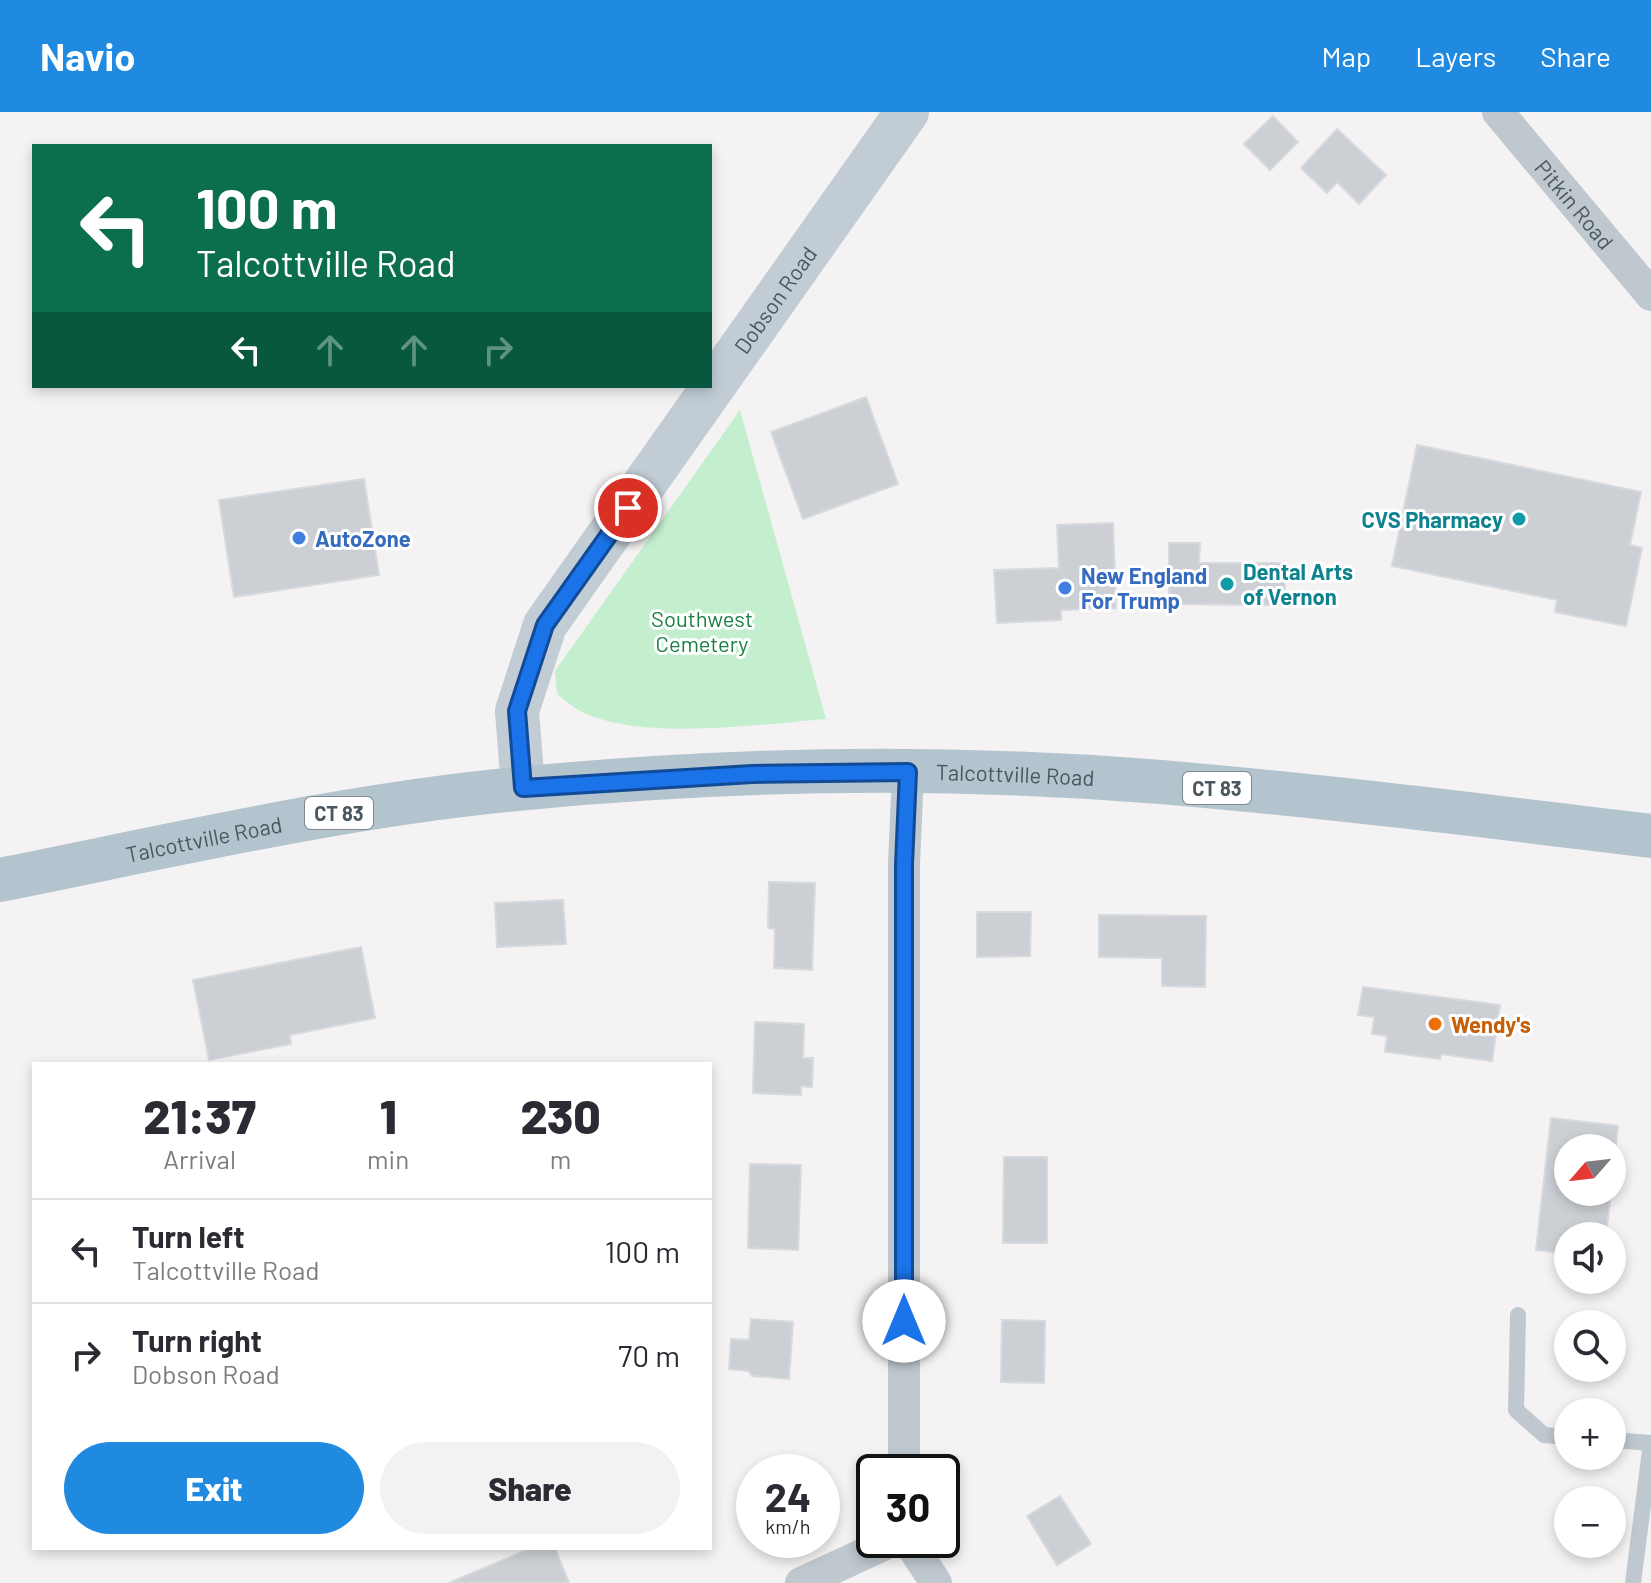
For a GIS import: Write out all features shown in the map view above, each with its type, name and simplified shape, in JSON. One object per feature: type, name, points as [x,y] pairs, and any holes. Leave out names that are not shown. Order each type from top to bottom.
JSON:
[{"type":"main road","name":"Talcottville Road","points":[[0,880],[332,814],[523,788],[752,774],[908,772],[1158,782],[1445,810],[1651,836]]},
{"type":"street","name":"Dobson Road","points":[[523,788],[517,711],[545,625],[907,112]]},
{"type":"street","name":"Pitkin Road","points":[[1498,112],[1651,295]]},
{"type":"street","points":[[904,1454],[904,864],[908,772]]},
{"type":"street","points":[[801,1583],[856,1558]]},
{"type":"street","points":[[920,1558],[936,1583]]},
{"type":"lane","points":[[1518,1315],[1516,1410],[1544,1435],[1554,1436]]},
{"type":"lane","points":[[1626,1441],[1651,1443],[1633,1583]]},
{"type":"green space","name":"Southwest Cemetery","points":[[740,410],[826,719],[698,729],[664,728],[631,726],[577,709],[557,694],[555,671]]},
{"type":"building","points":[[1273,116],[1298,142],[1270,170],[1244,144]]},
{"type":"building","points":[[1337,129],[1386,175],[1359,204],[1337,182],[1327,193],[1301,168]]},
{"type":"building","points":[[866,397],[898,484],[803,519],[771,432]]},
{"type":"building","name":"CVS Pharmacy","points":[[1417,445],[1641,492],[1630,545],[1642,548],[1626,626],[1555,612],[1557,600],[1392,566]]},
{"type":"building","name":"AutoZone","points":[[364,479],[379,575],[234,597],[219,500]]},
{"type":"building","points":[[1113,523],[1116,608],[1061,610],[1061,620],[997,623],[994,570],[1059,568],[1057,525]]},
{"type":"building","name":"Dental Arts of Vernon","points":[[1169,543],[1200,543],[1199,563],[1285,563],[1285,605],[1169,604]]},
{"type":"building","points":[[769,882],[815,883],[812,970],[774,968],[775,929],[768,928]]},
{"type":"building","points":[[563,900],[566,944],[497,947],[495,903]]},
{"type":"building","points":[[977,912],[1031,912],[1030,956],[977,957]]},
{"type":"building","points":[[1099,915],[1206,916],[1205,987],[1162,986],[1162,958],[1099,957]]},
{"type":"building","points":[[361,947],[375,1018],[290,1035],[291,1044],[209,1060],[193,980]]},
{"type":"building","points":[[1363,987],[1500,1005],[1492,1061],[1441,1054],[1440,1059],[1385,1052],[1387,1036],[1372,1034],[1374,1017],[1358,1015]]},
{"type":"building","points":[[755,1022],[804,1024],[803,1058],[813,1058],[812,1087],[801,1086],[801,1095],[753,1093]]},
{"type":"building","points":[[1551,1118],[1618,1126],[1617,1134],[1554,1134],[1554,1206],[1609,1206],[1608,1222],[1554,1222],[1554,1252],[1536,1250]]},
{"type":"building","points":[[1004,1157],[1047,1157],[1047,1243],[1003,1243]]},
{"type":"building","points":[[750,1164],[801,1165],[798,1250],[748,1248]]},
{"type":"building","points":[[751,1319],[793,1322],[789,1379],[752,1376],[749,1371],[729,1369],[731,1339],[749,1340]]},
{"type":"building","points":[[1002,1320],[1045,1321],[1044,1383],[1001,1382]]},
{"type":"building","points":[[1060,1496],[1091,1544],[1057,1565],[1027,1516]]},
{"type":"building","points":[[526,1550],[556,1550],[569,1583],[449,1583]]},
{"type":"place","name":"CVS Pharmacy","points":[[1519,519]]},
{"type":"place","name":"AutoZone","points":[[299,538]]},
{"type":"place","name":"Dental Arts of Vernon","points":[[1227,584]]},
{"type":"place","name":"New England For Trump","points":[[1065,588]]},
{"type":"place","name":"Wendy's","points":[[1435,1024]]},
{"type":"route","points":[[628,508],[545,625],[517,711],[523,788],[752,774],[908,772],[904,864],[904,1321]]}]
